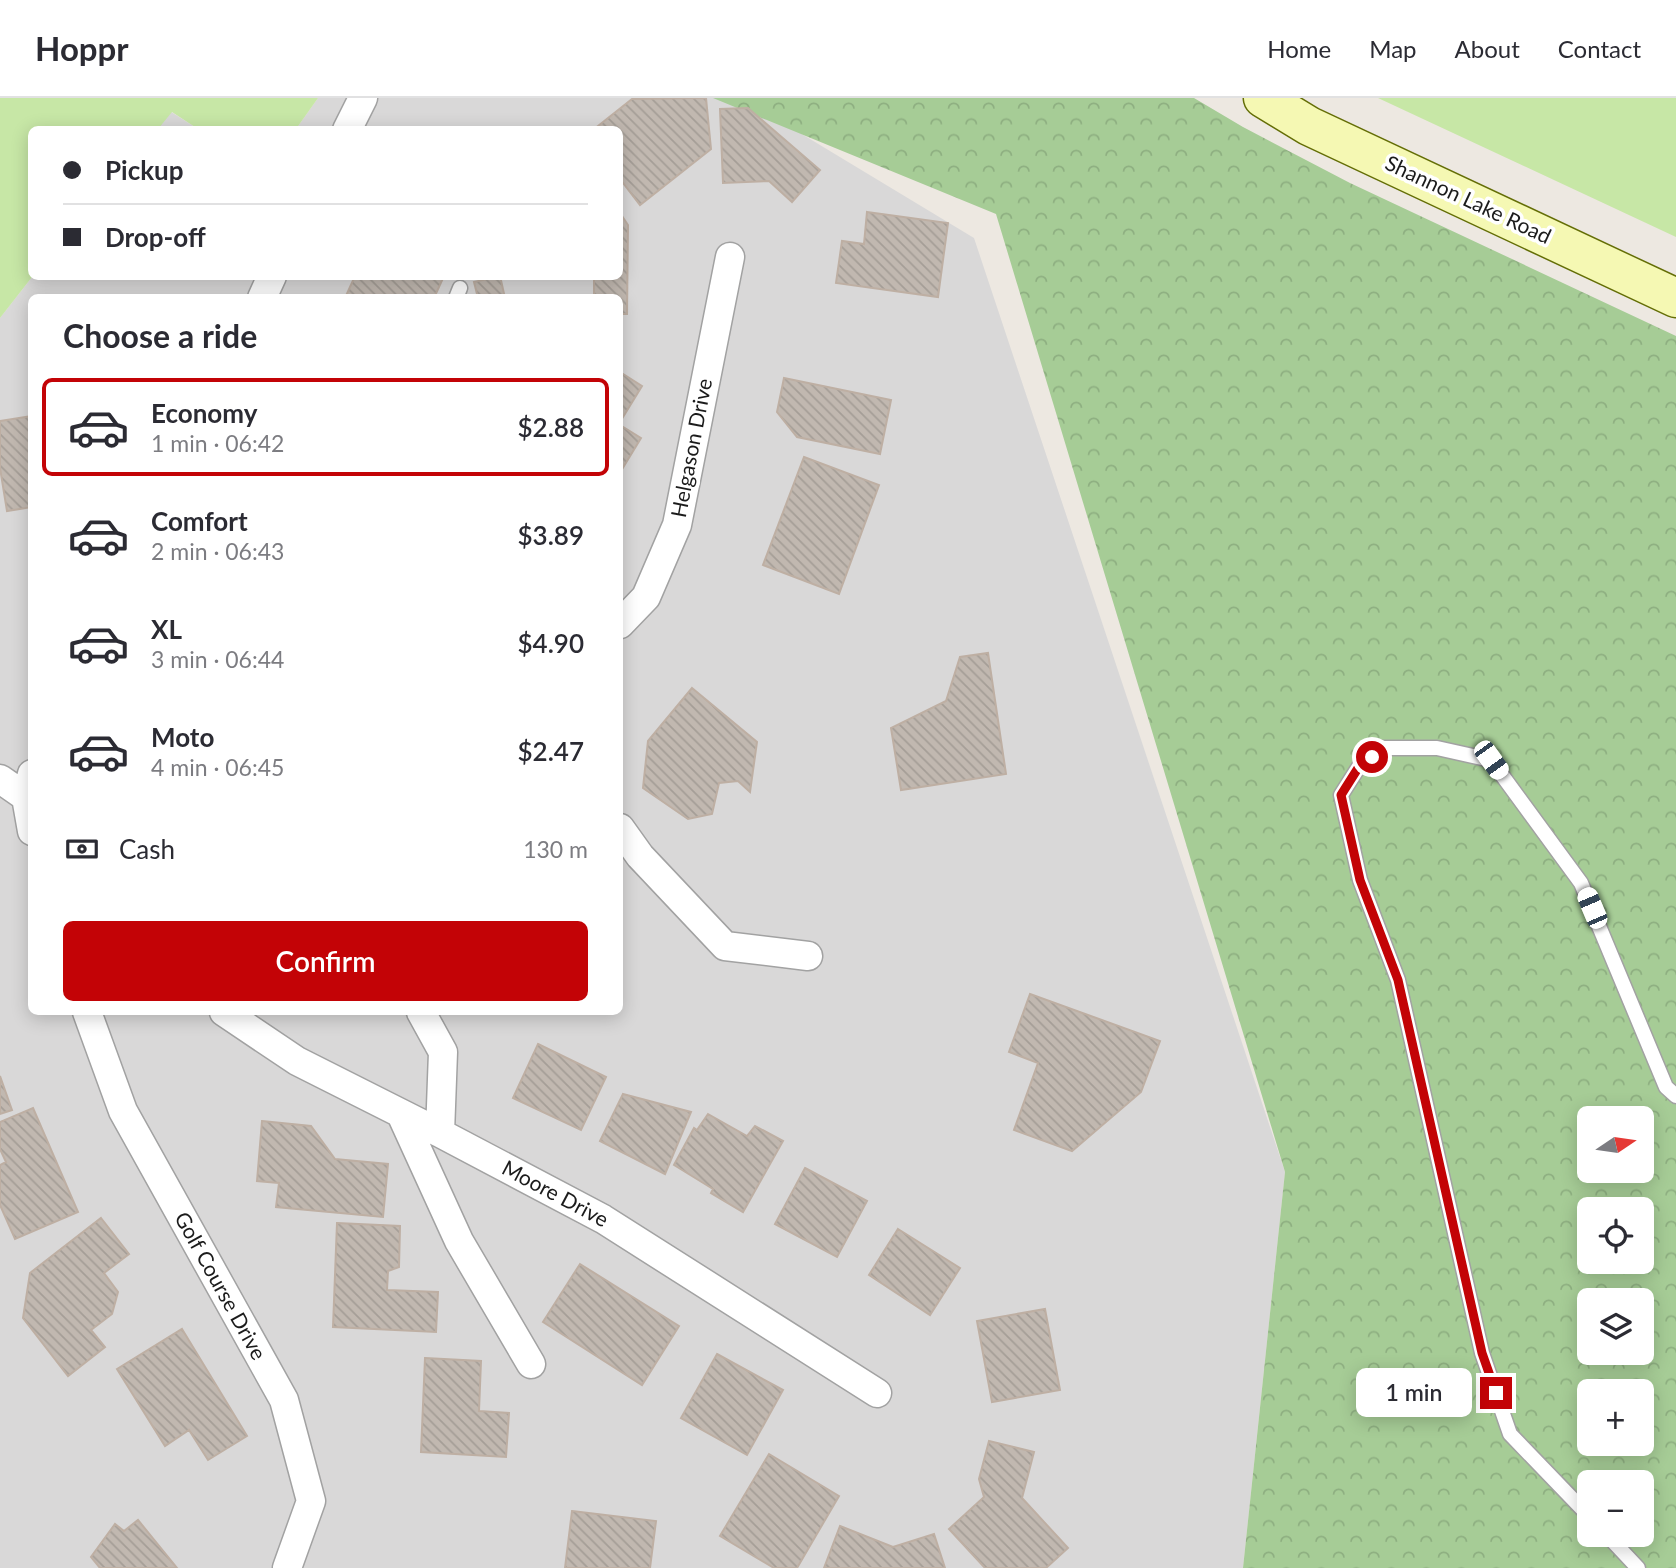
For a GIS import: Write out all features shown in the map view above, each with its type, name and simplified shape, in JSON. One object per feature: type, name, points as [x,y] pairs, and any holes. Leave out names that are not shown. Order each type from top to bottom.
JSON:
[{"type":"main road","name":"Shannon Lake Road","points":[[1263,98],[1309,125],[1676,298]]},
{"type":"street","points":[[349,126],[363,98]]},
{"type":"street","name":"Helgason Drive","points":[[623,621],[646,597],[677,525],[730,257]]},
{"type":"street","points":[[0,779],[28,791]]},
{"type":"street","points":[[623,832],[640,856],[725,946],[808,956]]},
{"type":"street","name":"Golf Course Drive","points":[[88,1015],[123,1111],[284,1400],[311,1501],[287,1568]]},
{"type":"street","name":"Moore Drive","points":[[229,1015],[297,1061],[603,1219],[877,1393]]},
{"type":"street","points":[[423,1015],[443,1052],[440,1133]]},
{"type":"street","points":[[401,1114],[459,1241],[531,1364]]},
{"type":"lane","points":[[1577,1504],[1510,1434],[1482,1353],[1398,980],[1360,880],[1341,795],[1360,765],[1383,748],[1437,748],[1491,760],[1581,883],[1666,1087],[1676,1096]]},
{"type":"lane","points":[[1618,1547],[1638,1568]]},
{"type":"shaded area","points":[[318,98],[742,98],[974,238],[1285,1172],[1243,1568],[0,1568],[0,318],[30,280],[623,280],[623,126],[298,126]]},
{"type":"shaded area","points":[[165,108],[193,126],[151,126]]},
{"type":"green space","points":[[0,98],[318,98],[298,126],[193,126],[172,112],[160,126],[28,126],[30,280],[0,318]]},
{"type":"green space","points":[[713,98],[1194,98],[1350,183],[1676,336],[1676,1568],[1243,1568],[1285,1172],[996,214]]},
{"type":"green space","points":[[1378,98],[1676,98],[1676,237]]},
{"type":"building","points":[[706,98],[711,149],[640,205],[623,183],[623,126],[598,126],[632,99]]},
{"type":"building","points":[[748,108],[820,170],[792,202],[769,181],[723,183],[720,109]]},
{"type":"building","points":[[867,212],[948,223],[938,297],[836,283],[842,241],[864,244]]},
{"type":"building","points":[[623,218],[628,225],[627,314],[623,314],[623,294],[594,294],[594,280],[623,280]]},
{"type":"building","points":[[353,280],[442,280],[436,294],[347,294]]},
{"type":"building","points":[[501,280],[504,294],[477,294],[474,282]]},
{"type":"building","points":[[623,374],[642,386],[623,417]]},
{"type":"building","points":[[784,378],[891,400],[880,454],[797,437],[777,412]]},
{"type":"building","points":[[28,417],[28,508],[7,511],[0,468],[0,421]]},
{"type":"building","points":[[623,427],[641,438],[623,468]]},
{"type":"building","points":[[804,457],[879,485],[839,594],[763,565]]},
{"type":"building","points":[[988,653],[1006,774],[901,790],[891,728],[946,701],[960,657]]},
{"type":"building","points":[[692,688],[757,742],[750,792],[738,781],[719,783],[712,814],[688,819],[643,788],[648,741]]},
{"type":"building","points":[[1030,994],[1160,1041],[1141,1092],[1072,1151],[1014,1130],[1038,1063],[1009,1052]]},
{"type":"building","points":[[538,1044],[606,1077],[581,1130],[513,1098]]},
{"type":"building","points":[[0,1076],[12,1110],[0,1114]]},
{"type":"building","points":[[623,1094],[691,1112],[665,1174],[600,1141]]},
{"type":"building","points":[[33,1108],[78,1212],[15,1239],[0,1205],[0,1165],[6,1162],[0,1149],[0,1122]]},
{"type":"building","points":[[708,1114],[747,1136],[755,1126],[783,1141],[743,1212],[711,1193],[713,1189],[674,1165],[694,1128],[697,1130]]},
{"type":"building","points":[[262,1121],[311,1126],[335,1159],[388,1164],[383,1217],[276,1207],[279,1183],[257,1181]]},
{"type":"building","points":[[805,1168],[867,1201],[837,1257],[775,1224]]},
{"type":"building","points":[[101,1218],[129,1254],[104,1273],[118,1292],[112,1314],[91,1330],[105,1347],[68,1376],[23,1318],[30,1273]]},
{"type":"building","points":[[337,1223],[400,1226],[399,1267],[388,1271],[387,1290],[438,1292],[436,1332],[333,1327]]},
{"type":"building","points":[[898,1229],[960,1268],[930,1315],[869,1275]]},
{"type":"building","points":[[580,1264],[679,1326],[642,1385],[543,1322]]},
{"type":"building","points":[[1045,1309],[1060,1390],[992,1402],[977,1321]]},
{"type":"building","points":[[182,1329],[247,1436],[208,1460],[189,1430],[165,1446],[117,1369]]},
{"type":"building","points":[[717,1354],[783,1390],[747,1455],[681,1418]]},
{"type":"building","points":[[425,1358],[481,1361],[479,1411],[509,1413],[506,1457],[421,1452]]},
{"type":"building","points":[[989,1441],[1034,1452],[1022,1498],[1068,1548],[1046,1568],[985,1568],[949,1529],[984,1497],[979,1479]]},
{"type":"building","points":[[769,1454],[839,1496],[797,1568],[774,1568],[720,1536]]},
{"type":"building","points":[[572,1511],[656,1521],[650,1568],[565,1568]]},
{"type":"building","points":[[138,1520],[177,1568],[100,1568],[91,1557],[115,1524],[124,1531]]},
{"type":"building","points":[[840,1526],[893,1547],[934,1534],[945,1568],[824,1568]]},
{"type":"route","points":[[1372,757],[1360,765],[1341,795],[1360,880],[1398,980],[1482,1353],[1496,1393]]}]
